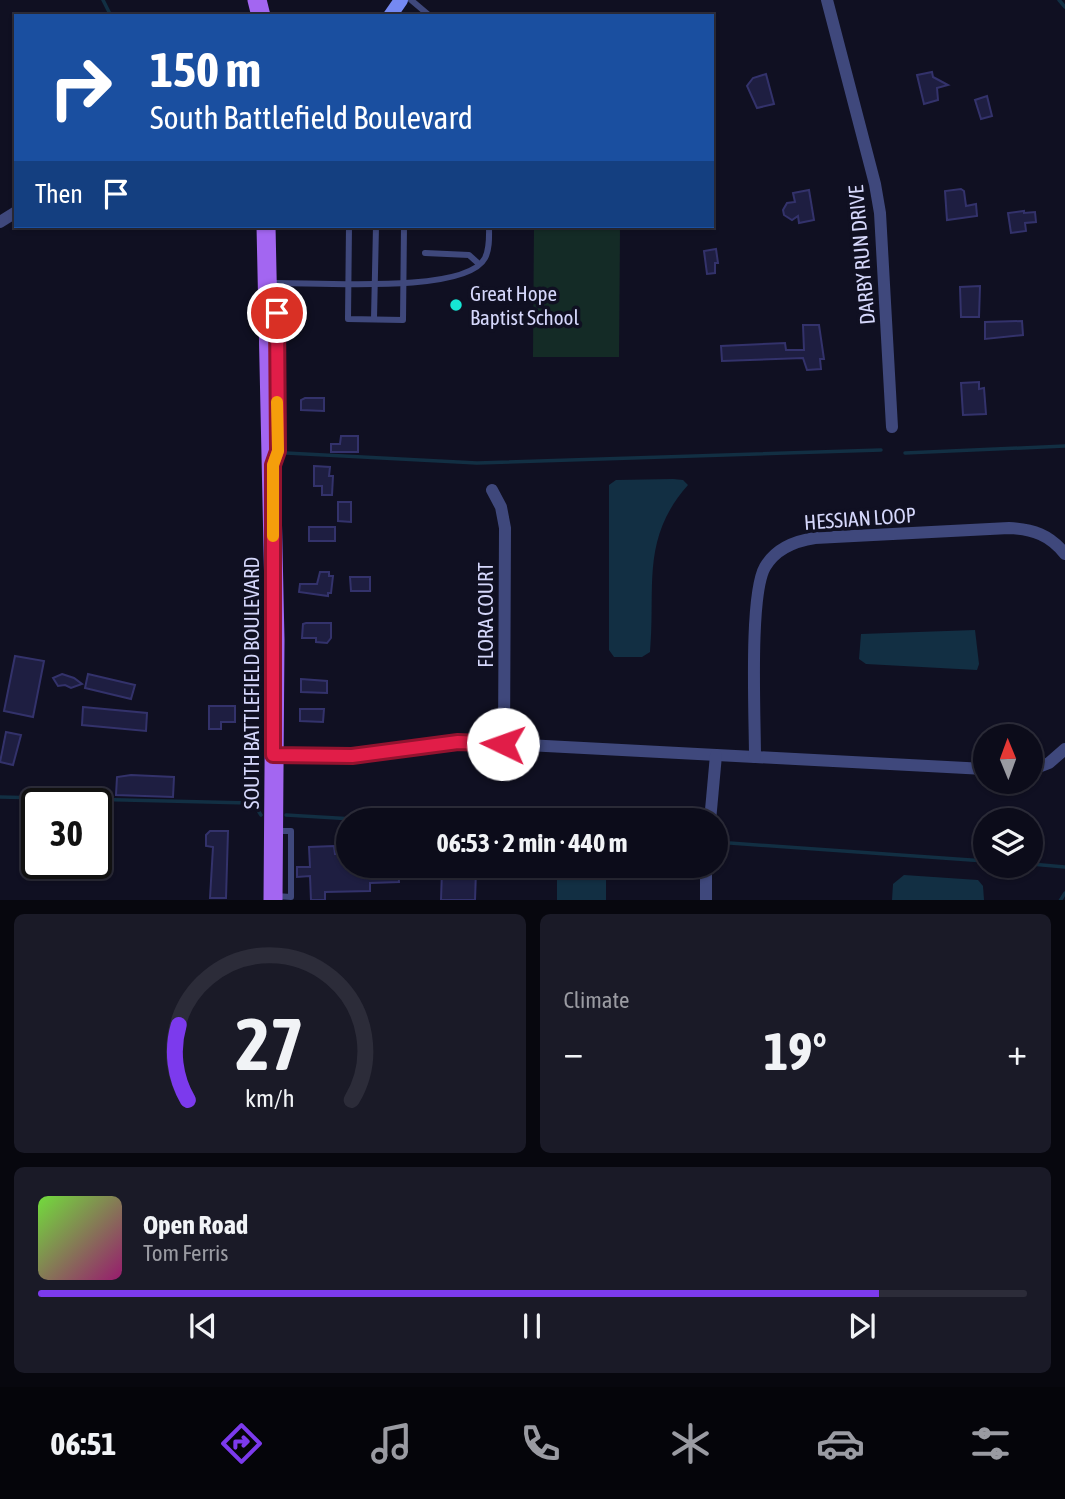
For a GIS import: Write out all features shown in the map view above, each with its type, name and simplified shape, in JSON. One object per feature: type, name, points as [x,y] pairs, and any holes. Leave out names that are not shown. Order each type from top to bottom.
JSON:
[{"type":"main road","name":"SOUTH BATTLEFIELD BOULEVARD","points":[[266,228],[272,283],[278,451],[273,465],[273,831],[282,899]]},
{"type":"main road","name":"SOUTH BATTLEFIELD BOULEVARD","points":[[272,283],[279,228]]},
{"type":"street","name":"DARBY RUN DRIVE","points":[[827,0],[878,203],[883,244],[892,427]]},
{"type":"street","name":"FLORA COURT","points":[[492,490],[503,514],[505,528],[503,744]]},
{"type":"street","name":"HESSIAN LOOP","points":[[755,757],[757,592],[766,565],[785,547],[815,538],[1016,528],[1036,531],[1048,537],[1065,554]]},
{"type":"street","points":[[273,755],[352,756],[458,742],[973,768]]},
{"type":"street","points":[[1043,765],[1065,749]]},
{"type":"street","points":[[711,808],[716,755]]},
{"type":"street","points":[[706,878],[706,900]]},
{"type":"lane","points":[[411,0],[428,14]]},
{"type":"lane","points":[[349,228],[348,319],[403,320],[404,228]]},
{"type":"lane","points":[[374,319],[376,228]]},
{"type":"lane","points":[[272,283],[403,283],[458,277],[485,258],[489,244],[489,228]]},
{"type":"lane","points":[[425,253],[469,255],[479,264]]},
{"type":"green space","points":[[534,228],[620,228],[619,357],[533,357]]},
{"type":"water","points":[[616,480],[683,480],[688,485],[673,505],[656,545],[650,652],[642,657],[614,657],[609,650],[609,485]]},
{"type":"water","points":[[975,630],[979,664],[977,670],[866,664],[859,659],[861,634]]},
{"type":"water","points":[[904,875],[978,880],[983,886],[984,900],[892,900],[893,884]]},
{"type":"water","points":[[557,878],[606,878],[606,900],[557,900]]},
{"type":"building","points":[[932,72],[933,77],[948,85],[937,88],[938,100],[924,104],[917,75]]},
{"type":"building","points":[[766,74],[774,104],[757,108],[747,86],[753,78]]},
{"type":"building","points":[[987,96],[992,116],[981,119],[975,100]]},
{"type":"building","points":[[809,190],[814,220],[799,223],[798,216],[792,220],[784,215],[783,210],[787,203],[795,202],[793,193]]},
{"type":"building","points":[[945,191],[964,191],[966,206],[976,204],[977,216],[947,220]]},
{"type":"building","points":[[1035,212],[1036,222],[1025,223],[1026,231],[1011,233],[1008,213]]},
{"type":"building","points":[[716,249],[718,263],[715,263],[715,273],[707,274],[704,251]]},
{"type":"building","points":[[980,286],[979,317],[961,317],[960,287]]},
{"type":"building","points":[[1022,321],[1023,335],[985,339],[985,322]]},
{"type":"building","points":[[803,325],[819,325],[824,359],[820,359],[821,369],[807,370],[803,358],[722,361],[721,346],[785,343],[786,350],[804,350]]},
{"type":"building","points":[[979,382],[979,389],[984,388],[986,414],[963,415],[961,383]]},
{"type":"building","points":[[324,398],[324,411],[301,410],[301,400]]},
{"type":"building","points":[[341,436],[358,436],[358,452],[331,452],[331,444],[340,444]]},
{"type":"building","points":[[314,466],[330,467],[329,476],[333,476],[332,495],[322,495],[322,486],[314,486]]},
{"type":"building","points":[[338,502],[351,502],[351,522],[338,521]]},
{"type":"building","points":[[309,527],[335,527],[335,541],[309,541]]},
{"type":"building","points":[[320,572],[329,572],[329,576],[333,576],[331,593],[328,593],[328,596],[299,592],[300,584],[317,584]]},
{"type":"building","points":[[350,577],[370,577],[370,591],[351,591]]},
{"type":"building","points":[[331,623],[331,638],[327,643],[316,642],[316,638],[302,638],[303,624]]},
{"type":"building","points":[[15,656],[44,661],[33,717],[4,711]]},
{"type":"building","points":[[62,674],[82,684],[71,688],[58,686],[53,678]]},
{"type":"building","points":[[88,674],[135,685],[131,699],[85,688]]},
{"type":"building","points":[[301,679],[327,681],[327,693],[301,692]]},
{"type":"building","points":[[209,706],[235,706],[235,722],[221,722],[221,729],[209,729]]},
{"type":"building","points":[[83,707],[147,713],[146,731],[82,725]]},
{"type":"building","points":[[300,709],[324,709],[323,722],[300,721]]},
{"type":"building","points":[[6,732],[21,735],[13,765],[0,762]]},
{"type":"building","points":[[117,777],[174,777],[173,797],[116,795]]},
{"type":"building","points":[[210,831],[228,831],[226,898],[210,898],[213,847],[206,846],[206,835]]},
{"type":"building","points":[[334,846],[336,878],[399,878],[399,882],[370,883],[370,891],[325,892],[325,900],[311,900],[310,876],[297,877],[297,867],[310,867],[309,847]]},
{"type":"building","points":[[442,878],[476,878],[475,900],[441,900]]},
{"type":"waterway","points":[[103,0],[110,14]]},
{"type":"waterway","points":[[1059,0],[1065,7]]},
{"type":"waterway","points":[[905,453],[1065,446]]},
{"type":"waterway","points":[[286,453],[477,463],[881,450]]},
{"type":"waterway","points":[[0,797],[249,803],[255,806],[261,815]]},
{"type":"waterway","points":[[286,815],[336,818]]},
{"type":"waterway","points":[[728,843],[973,860]]},
{"type":"waterway","points":[[1043,865],[1065,867]]},
{"type":"waterway","points":[[1061,900],[1065,893]]},
{"type":"slow traffic","points":[[273,536],[273,465],[278,451],[277,402]]},
{"type":"place","name":"Great Hope Baptist School","points":[[456,305]]},
{"type":"route","points":[[277,313],[278,451],[273,465],[273,755],[352,756],[445,743],[503,744]]}]
